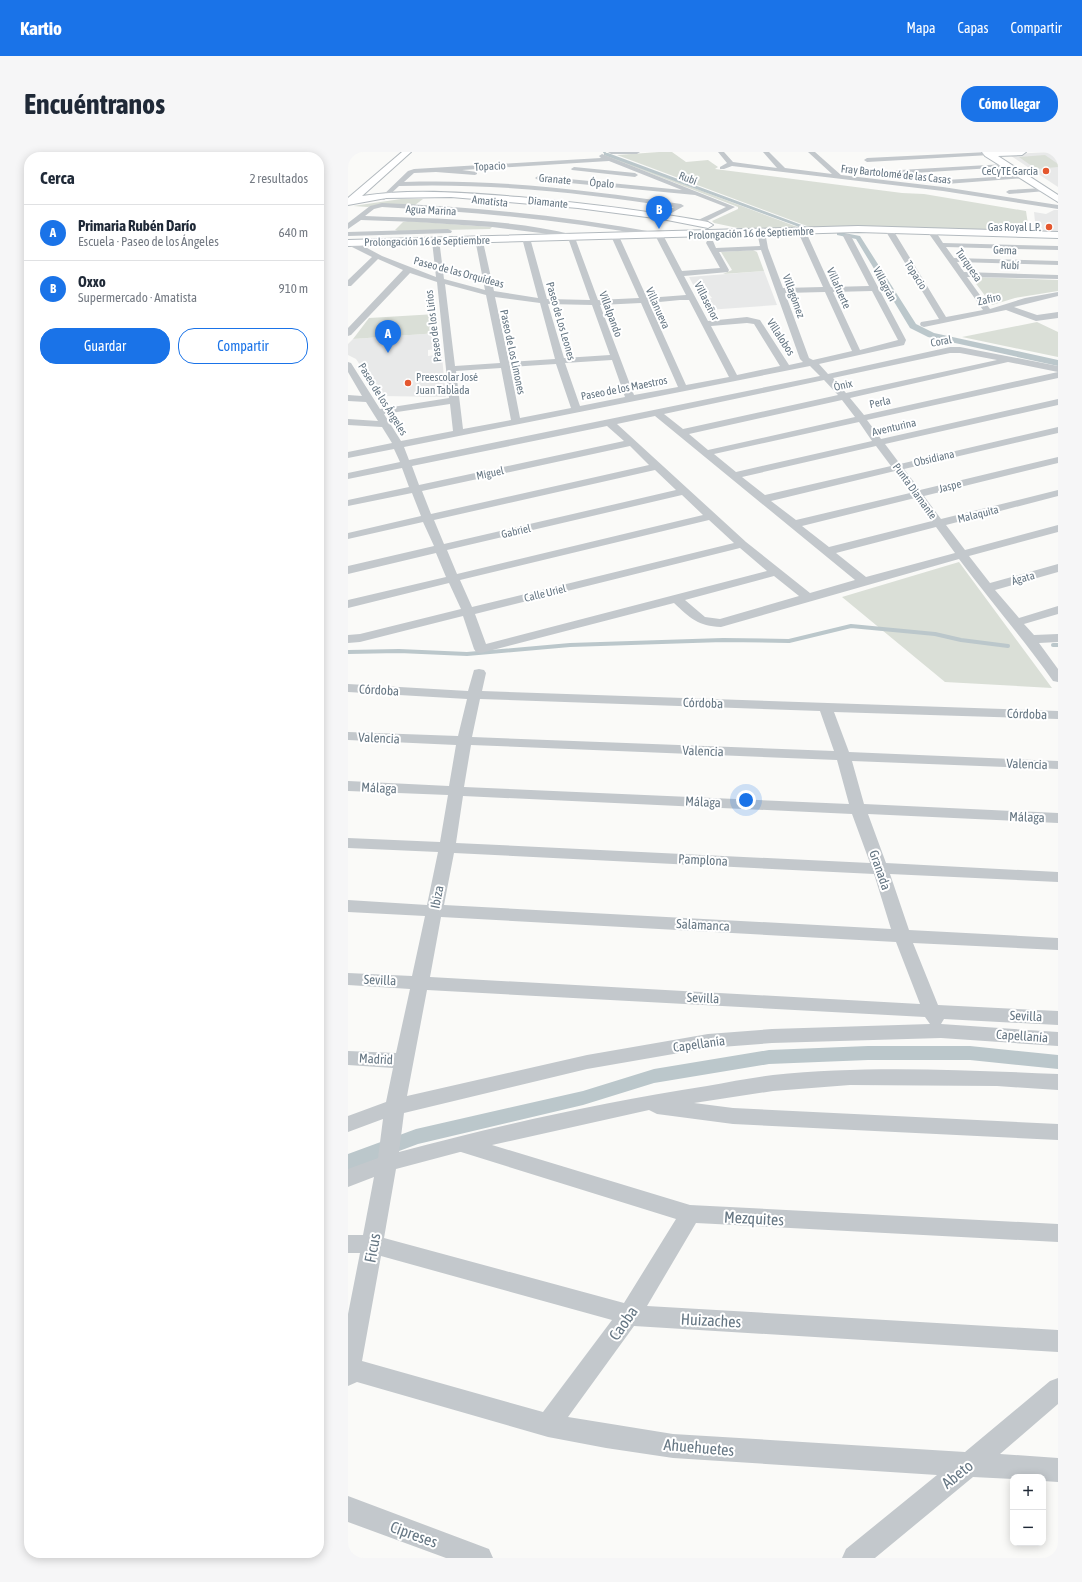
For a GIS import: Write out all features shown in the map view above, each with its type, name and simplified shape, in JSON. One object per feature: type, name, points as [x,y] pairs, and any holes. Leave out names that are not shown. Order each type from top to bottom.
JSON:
[{"type":"street","points":[[348,202],[407,152]]},
{"type":"street","name":"Topacio","points":[[384,197],[412,172],[522,164],[637,152]]},
{"type":"street","points":[[720,152],[732,164],[722,169]]},
{"type":"street","points":[[766,152],[784,171]]},
{"type":"street","points":[[811,152],[839,177]]},
{"type":"street","points":[[893,187],[882,173],[865,158],[1022,152]]},
{"type":"street","points":[[993,153],[1006,166],[1058,199]]},
{"type":"street","points":[[993,153],[1058,192]]},
{"type":"street","name":"Rubí","points":[[602,156],[612,155],[648,175],[732,207],[699,223]]},
{"type":"street","points":[[522,164],[648,175]]},
{"type":"street","name":"Fray Bartolomé de las Casas","points":[[732,164],[839,177],[893,187],[915,186],[1058,206]]},
{"type":"street","points":[[882,173],[1006,166]]},
{"type":"street","points":[[438,170],[486,174]]},
{"type":"street","points":[[498,228],[584,170]]},
{"type":"street","name":"Ópalo","points":[[532,177],[695,193]]},
{"type":"street","points":[[915,186],[1024,177]]},
{"type":"street","name":"Granate","points":[[399,184],[488,184],[629,198],[681,206],[659,218]]},
{"type":"street","points":[[979,194],[1044,190]]},
{"type":"street","name":"Diamante","points":[[348,202],[384,197],[443,197],[535,202],[699,223],[747,233]]},
{"type":"street","name":"Amatista","points":[[348,227],[372,208],[382,205],[463,209],[571,220],[659,235]]},
{"type":"street","name":"Agua Marina","points":[[361,218],[402,219],[498,228]]},
{"type":"street","name":"Diamante","points":[[659,218],[702,229],[710,242]]},
{"type":"street","points":[[390,248],[402,219]]},
{"type":"street","points":[[390,248],[461,231],[498,228],[524,234]]},
{"type":"street","name":"Topacio","points":[[889,230],[944,320]]},
{"type":"street","name":"Prolongación 16 de Septiembre","points":[[349,240],[390,248],[436,241],[479,239],[524,234],[571,237],[659,235],[710,242],[747,233],[761,232],[889,230],[1058,235]]},
{"type":"street","name":"Turquesa","points":[[931,231],[988,311]]},
{"type":"street","name":"Villagómez","points":[[761,232],[764,248],[805,359],[812,363]]},
{"type":"street","name":"Villafuerte","points":[[802,232],[857,353]]},
{"type":"street","name":"Paseo de Los Leones","points":[[524,234],[560,361],[576,409]]},
{"type":"street","name":"Villaseñor","points":[[659,235],[734,378]]},
{"type":"street","name":"Villanueva","points":[[615,236],[683,388]]},
{"type":"street","name":"Villagrán","points":[[847,236],[903,342]]},
{"type":"street","name":"Villalpando","points":[[571,237],[630,398]]},
{"type":"street","name":"Paseo de Los Limones","points":[[479,239],[516,421]]},
{"type":"street","name":"Paseo de las Orquídeas","points":[[349,240],[376,257],[390,248],[408,270],[490,293],[543,301],[596,303],[692,297]]},
{"type":"street","name":"Paseo de los Lirios","points":[[436,241],[458,433]]},
{"type":"street","points":[[710,242],[764,248]]},
{"type":"street","points":[[680,274],[724,270],[710,242]]},
{"type":"street","points":[[941,245],[1058,248]]},
{"type":"street","points":[[348,284],[376,257]]},
{"type":"street","name":"Gema","points":[[951,260],[1058,263]]},
{"type":"street","points":[[348,333],[408,270]]},
{"type":"street","name":"Rubí","points":[[961,274],[1058,277]]},
{"type":"street","points":[[780,291],[874,288]]},
{"type":"street","name":"Zafiro","points":[[924,324],[1007,307],[1028,300],[1058,294]]},
{"type":"street","points":[[1007,307],[1038,319],[1058,315]]},
{"type":"street","name":"Villalobos","points":[[706,324],[747,320],[757,322],[786,368]]},
{"type":"street","name":"Paseo de los Maestros","points":[[348,455],[812,363],[898,345],[903,342]]},
{"type":"street","name":"Coral","points":[[348,476],[608,421],[829,378],[957,350],[1058,369]]},
{"type":"street","points":[[451,369],[615,357]]},
{"type":"street","name":"Ónix","points":[[682,432],[1009,360]]},
{"type":"street","name":"Punta Diamante","points":[[812,363],[829,378],[845,396],[987,588],[1015,623],[1054,667],[1058,678]]},
{"type":"street","name":"Paseo de los Ángeles","points":[[348,365],[352,377],[370,399],[398,445],[426,518],[468,612],[481,649],[676,598]]},
{"type":"street","name":"Perla","points":[[707,453],[1058,375]]},
{"type":"street","points":[[348,398],[370,399]]},
{"type":"street","points":[[377,412],[454,400]]},
{"type":"street","name":"Aventurina","points":[[735,475],[1058,402]]},
{"type":"street","points":[[656,412],[863,581]]},
{"type":"street","points":[[608,421],[742,544],[808,597]]},
{"type":"street","points":[[348,422],[384,424]]},
{"type":"street","name":"Obsidiana","points":[[764,499],[1058,430]]},
{"type":"street","name":"Miguel","points":[[348,504],[631,443]]},
{"type":"street","points":[[348,448],[378,449]]},
{"type":"street","name":"Jaspe","points":[[795,524],[1058,460]]},
{"type":"street","points":[[348,536],[657,466]]},
{"type":"street","name":"Gabriel","points":[[348,570],[684,491]]},
{"type":"street","name":"Malaquita","points":[[828,551],[1058,493]]},
{"type":"street","points":[[348,604],[712,516]]},
{"type":"street","points":[[676,598],[698,619],[708,623],[722,623],[962,553],[1058,528]]},
{"type":"street","name":"Calle Uriel","points":[[348,639],[360,638],[468,612],[742,544]]},
{"type":"street","name":"Ágata","points":[[987,588],[1058,568]]},
{"type":"street","points":[[676,598],[776,572]]},
{"type":"street","points":[[1015,623],[1058,610]]},
{"type":"street","points":[[1030,639],[1058,638]]},
{"type":"street","name":"Ibiza","points":[[394,1114],[447,847],[464,742],[479,673]]},
{"type":"street","name":"Córdoba","points":[[348,688],[475,695],[1058,715]]},
{"type":"street","name":"Granada","points":[[826,707],[843,756],[858,810],[880,868],[902,936],[930,1011],[941,1031]]},
{"type":"street","name":"Valencia","points":[[348,736],[464,742],[1058,765]]},
{"type":"street","name":"Málaga","points":[[348,786],[1058,818]]},
{"type":"street","name":"Pamplona","points":[[348,843],[1058,877]]},
{"type":"street","name":"Salamanca","points":[[348,906],[435,909],[1058,944]]},
{"type":"street","name":"Sevilla","points":[[348,979],[1058,1018]]},
{"type":"street","name":"Capellanía","points":[[348,1124],[394,1114],[588,1062],[708,1042],[772,1036],[941,1031],[1058,1039]]},
{"type":"street","name":"Madrid","points":[[348,1058],[404,1060]]},
{"type":"street","points":[[348,1178],[388,1158],[460,1144],[638,1104],[773,1083],[842,1079],[998,1079],[1058,1082]]},
{"type":"street","points":[[638,1104],[733,1116],[1058,1132]]},
{"type":"street","name":"Ficus","points":[[348,1370],[388,1158],[394,1114]]},
{"type":"street","name":"Mezquites","points":[[460,1144],[690,1214],[1058,1233]]},
{"type":"street","name":"Caoba","points":[[548,1425],[629,1315],[690,1214]]},
{"type":"street","name":"Huizaches","points":[[348,1244],[372,1244],[629,1315],[1058,1341]]},
{"type":"street","name":"Ahuehuetes","points":[[348,1370],[548,1425],[606,1436],[673,1446],[1058,1470]]},
{"type":"street","name":"Abeto","points":[[855,1558],[970,1464],[1058,1389]]},
{"type":"street","name":"Cipreses","points":[[348,1509],[480,1558]]},
{"type":"shaded area","points":[[672,152],[686,162],[708,160],[718,167],[715,169],[902,193],[924,194],[1026,211],[1029,231],[863,226],[817,229],[617,155]]},
{"type":"shaded area","name":"CeCyTE García","points":[[1051,152],[1058,152],[1058,187],[1008,154]]},
{"type":"shaded area","points":[[603,155],[607,155],[800,228],[752,231],[714,223],[712,221],[738,209],[738,207]]},
{"type":"shaded area","points":[[1045,155],[1058,164],[1058,167],[1036,169],[1019,157]]},
{"type":"shaded area","points":[[401,199],[423,199],[415,205],[381,204],[368,207],[353,206]]},
{"type":"shaded area","points":[[1054,210],[1058,210],[1058,232],[1036,231],[1034,212],[1046,214]]},
{"type":"shaded area","points":[[408,221],[492,227],[490,229],[395,230],[403,222]]},
{"type":"shaded area","points":[[753,250],[757,252],[764,271],[723,274],[732,270],[721,252]]},
{"type":"shaded area","points":[[764,271],[777,305],[707,310],[704,301],[712,298],[708,293],[697,292],[689,277]]},
{"type":"shaded area","points":[[971,277],[1058,280],[1058,291],[1015,298],[992,305]]},
{"type":"shaded area","points":[[436,314],[438,333],[353,339],[369,318]]},
{"type":"shaded area","points":[[1037,322],[1058,332],[1058,357],[962,337]]},
{"type":"shaded area","points":[[438,333],[440,346],[436,349],[428,350],[428,356],[436,355],[442,357],[446,397],[381,396],[356,359],[348,355],[348,344],[353,339]]},
{"type":"shaded area","points":[[959,562],[1052,688],[945,682],[842,597]]},
{"type":"waterway","points":[[606,154],[812,230]]},
{"type":"waterway","points":[[839,234],[858,237],[913,326],[931,335],[1058,363]]},
{"type":"waterway","points":[[348,652],[399,651],[467,654],[570,645],[723,640],[789,641],[851,626],[935,634],[961,640],[1008,646]]},
{"type":"waterway","points":[[1053,645],[1058,645]]},
{"type":"waterway","points":[[348,1162],[416,1137],[583,1098],[654,1076],[769,1057],[868,1053],[970,1053],[1058,1062]]},
{"type":"place","name":"CeCyTE García","points":[[1046,171]]},
{"type":"place","name":"Gas Royal L.P.","points":[[1049,227]]},
{"type":"place","name":"Oxxo","points":[[659,229]]},
{"type":"place","name":"Primaria Rubén Darío","points":[[388,353]]},
{"type":"place","name":"Preescolar José Juan Tablada","points":[[408,383]]}]
